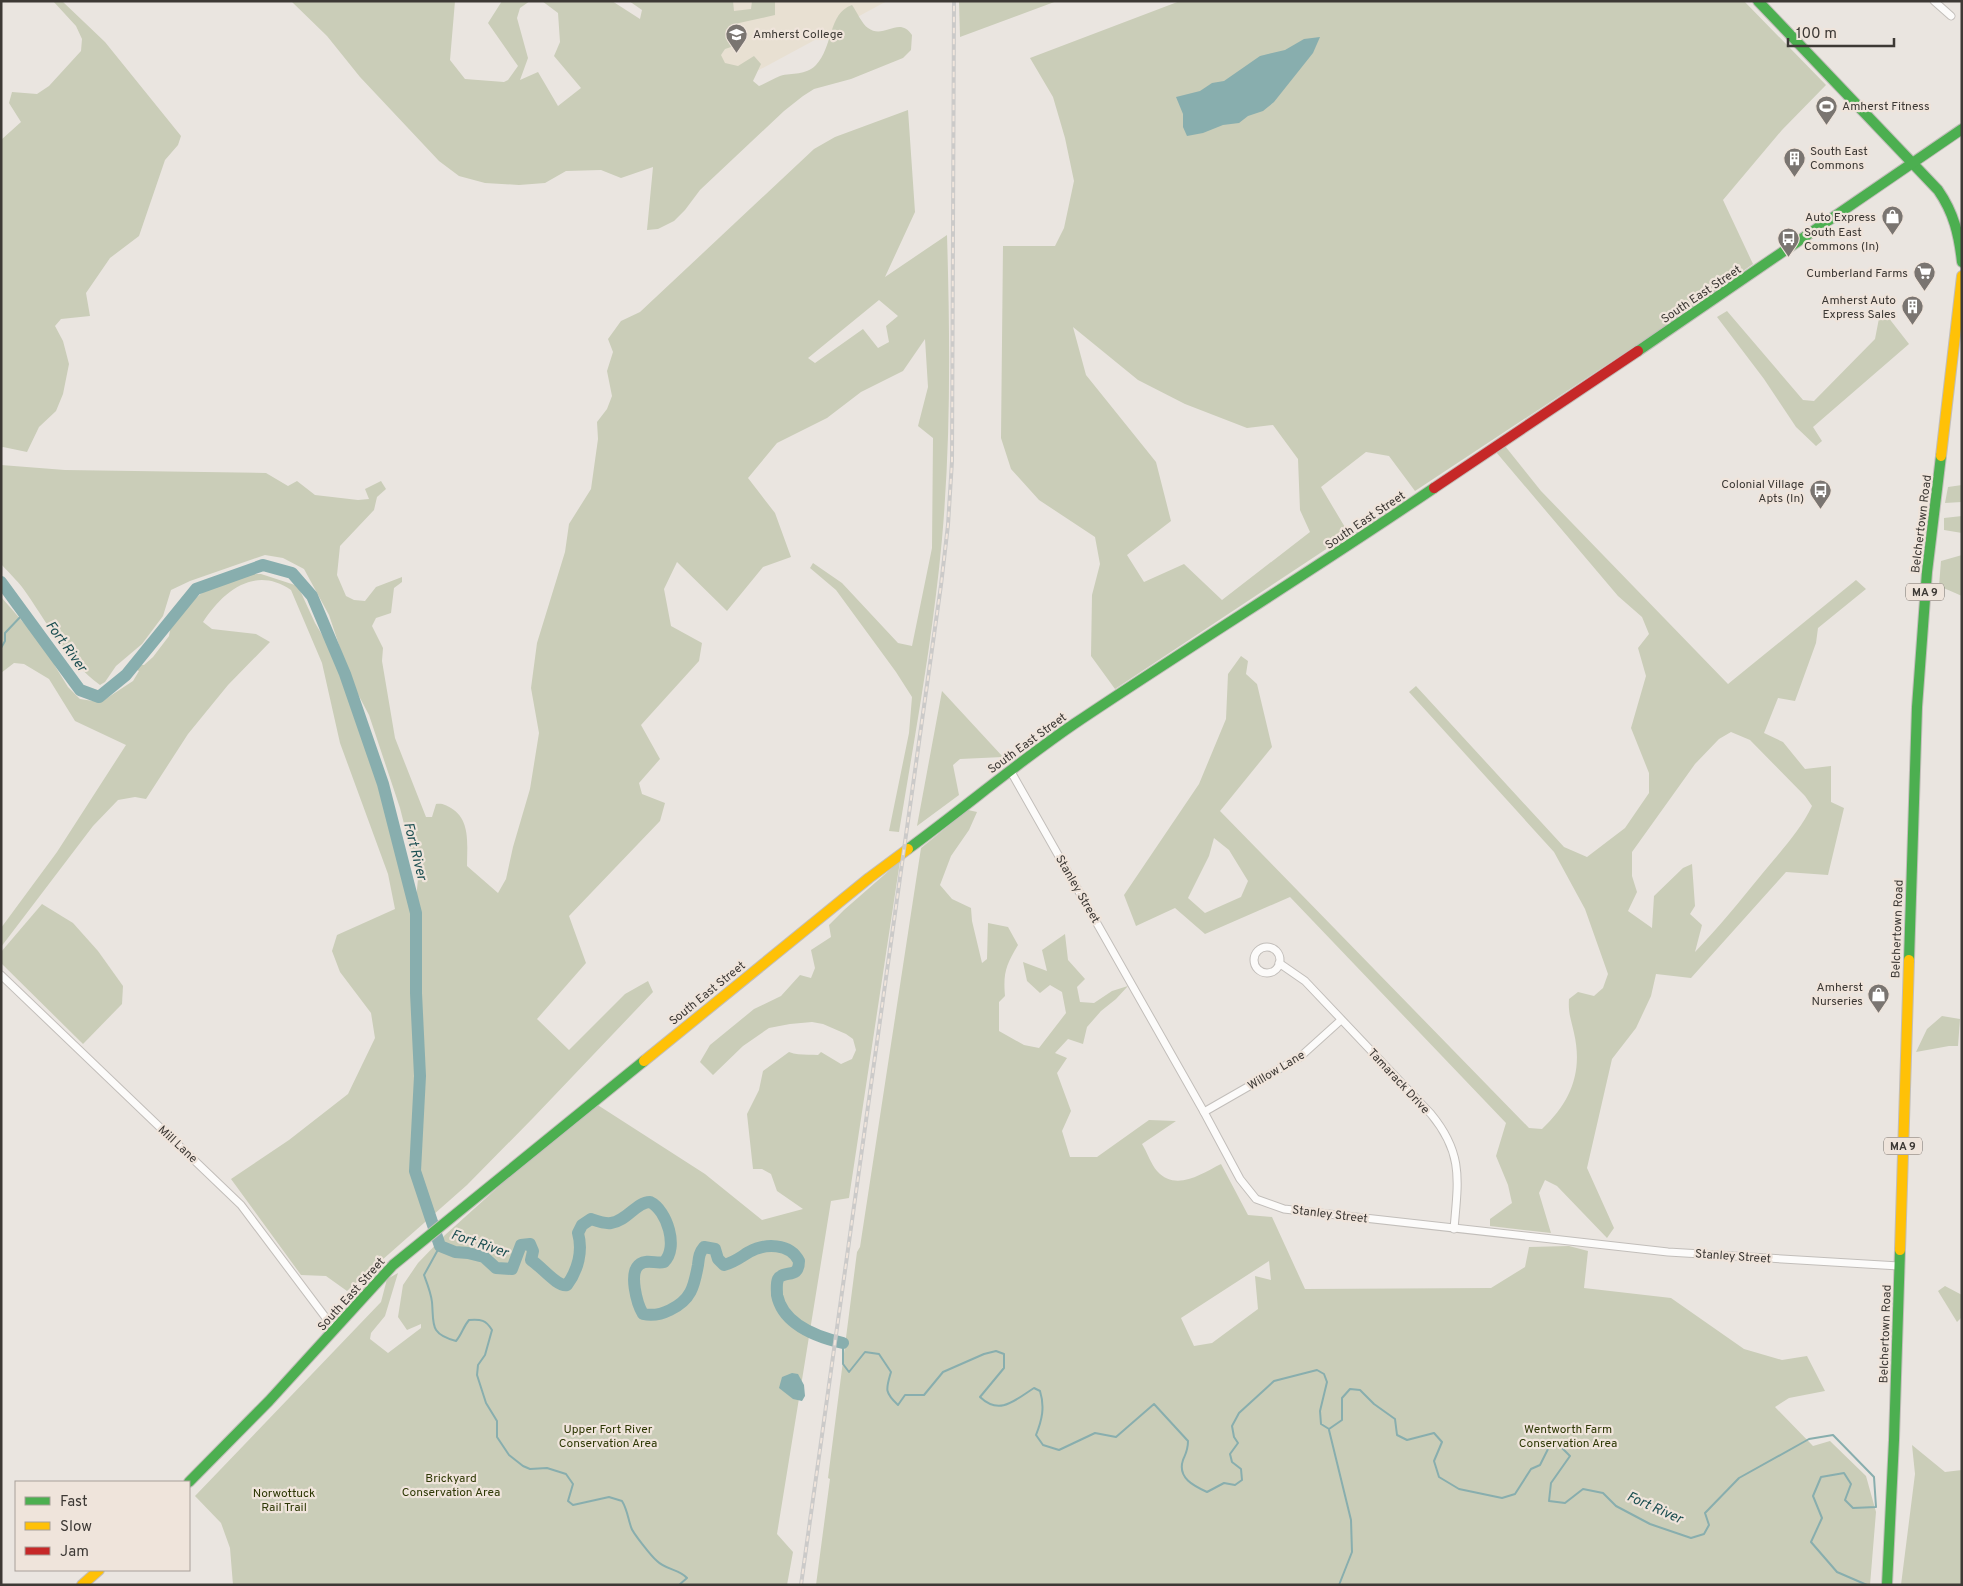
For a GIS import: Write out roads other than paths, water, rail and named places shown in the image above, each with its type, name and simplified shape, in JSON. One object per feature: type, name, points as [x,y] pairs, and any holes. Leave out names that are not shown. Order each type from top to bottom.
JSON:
[{"type":"main road","points":[[1758,1],[1944,197],[1953,213],[1960,235],[1962,262]]},
{"type":"main road","name":"South East Street","points":[[190,1481],[269,1402],[393,1265],[876,872],[952,817],[1010,770],[1075,724],[1361,538],[1962,129]]},
{"type":"main road","name":"Belchertown Road","points":[[1887,1585],[1892,1522],[1917,707],[1927,580],[1962,276]]},
{"type":"main road","points":[[82,1585],[98,1571]]},
{"type":"street","points":[[1934,1],[1951,16]]},
{"type":"street","name":"Stanley Street","points":[[1010,770],[1204,1112],[1244,1187],[1256,1200],[1284,1209],[1668,1252],[1900,1266]]},
{"type":"street","name":"Tamarack Drive","points":[[1279,963],[1305,982],[1431,1114],[1448,1137],[1455,1158],[1458,1185],[1454,1229]]},
{"type":"street","name":"Mill Lane","points":[[1,975],[242,1205],[335,1330]]},
{"type":"street","name":"Willow Lane","points":[[1204,1112],[1300,1057],[1341,1020]]},
{"type":"water","points":[[1320,37],[1313,53],[1274,102],[1263,111],[1248,116],[1239,123],[1223,125],[1203,133],[1187,136],[1183,127],[1183,114],[1176,97],[1200,91],[1212,83],[1224,81],[1260,56],[1285,50],[1304,39]]},
{"type":"water","points":[[792,1373],[798,1374],[804,1385],[805,1396],[802,1401],[793,1399],[779,1388],[782,1377]]},
{"type":"waterway","name":"Fort River","points":[[1,582],[80,690],[99,697],[126,675],[196,589],[263,565],[292,573],[312,596],[345,674],[383,784],[416,913],[416,993],[420,1076],[415,1171],[440,1246],[455,1252],[484,1257],[496,1268],[512,1269],[521,1245],[530,1244],[533,1251],[531,1260],[554,1280],[567,1285],[574,1273],[580,1253],[578,1233],[582,1225],[591,1219],[606,1223],[617,1222],[640,1205],[650,1202],[656,1206],[666,1221],[671,1239],[671,1248],[664,1262],[646,1262],[636,1268],[635,1288],[638,1303],[643,1314],[660,1314],[683,1302],[693,1286],[701,1251],[704,1247],[715,1249],[718,1259],[724,1265],[755,1249],[777,1246],[790,1251],[799,1261],[797,1270],[781,1276],[777,1281],[777,1295],[780,1305],[786,1314],[802,1328],[843,1343]]},
{"type":"waterway","points":[[1,648],[5,641],[5,633],[24,613]]},
{"type":"waterway","points":[[440,1246],[424,1275],[429,1288],[433,1322],[441,1335],[456,1341],[469,1320],[483,1321],[492,1330],[485,1355],[478,1365],[477,1375],[486,1403],[497,1421],[497,1437],[509,1455],[530,1469],[547,1468],[566,1474],[573,1484],[568,1501],[573,1505],[609,1497],[622,1501],[632,1530],[651,1555],[664,1566],[687,1578],[679,1585]]},
{"type":"waterway","name":"Fort River","points":[[843,1343],[843,1364],[849,1372],[865,1352],[879,1354],[891,1372],[887,1386],[888,1393],[898,1405],[905,1395],[924,1395],[943,1372],[984,1354],[996,1351],[1004,1354],[1004,1368],[980,1397],[987,1403],[1001,1406],[1014,1401],[1034,1388],[1040,1391],[1042,1413],[1036,1435],[1043,1445],[1059,1450],[1095,1433],[1116,1437],[1154,1404],[1188,1441],[1182,1472],[1192,1484],[1207,1492],[1224,1483],[1235,1485],[1242,1480],[1241,1469],[1232,1462],[1230,1454],[1238,1443],[1234,1437],[1232,1426],[1239,1413],[1274,1381],[1317,1370],[1324,1374],[1327,1382],[1320,1411],[1321,1424],[1329,1429],[1342,1420],[1342,1398],[1350,1389],[1360,1390],[1374,1404],[1395,1419],[1397,1435],[1407,1440],[1434,1433],[1442,1442],[1434,1461],[1439,1477],[1459,1489],[1502,1498],[1515,1494],[1531,1469],[1540,1465],[1551,1443],[1558,1444],[1570,1456],[1551,1483],[1549,1501],[1565,1503],[1583,1489],[1603,1493],[1616,1506],[1650,1524],[1691,1538],[1704,1534],[1709,1525],[1705,1513],[1739,1478],[1809,1439],[1833,1435],[1874,1477],[1876,1507],[1853,1508],[1845,1500],[1851,1484],[1844,1473],[1821,1477],[1813,1496],[1822,1518],[1811,1542],[1837,1572],[1867,1585]]},
{"type":"waterway","points":[[1329,1430],[1351,1520],[1352,1552],[1339,1585]]},
{"type":"railway","points":[[801,1585],[948,525],[952,461],[954,1]]},
{"type":"place","name":"Amherst College","points":[[737,53]]},
{"type":"place","name":"Amherst Fitness","points":[[1826,125]]},
{"type":"place","name":"South East Commons","points":[[1794,177]]},
{"type":"place","name":"Auto Express","points":[[1892,236]]},
{"type":"place","name":"South East Commons (In)","points":[[1788,258]]},
{"type":"place","name":"Cumberland Farms","points":[[1924,292]]},
{"type":"place","name":"Amherst Auto Express Sales","points":[[1912,326]]},
{"type":"place","name":"Colonial Village Apts (In)","points":[[1820,510]]},
{"type":"place","name":"Amherst Nurseries","points":[[1879,1013]]},
{"type":"park label","name":"Upper Fort River Conservation Area","points":[[608,1436]]},
{"type":"park label","name":"Wentworth Farm Conservation Area","points":[[1568,1436]]},
{"type":"park label","name":"Brickyard Conservation Area","points":[[451,1485]]},
{"type":"park label","name":"Norwottuck Rail Trail","points":[[284,1500]]}]
